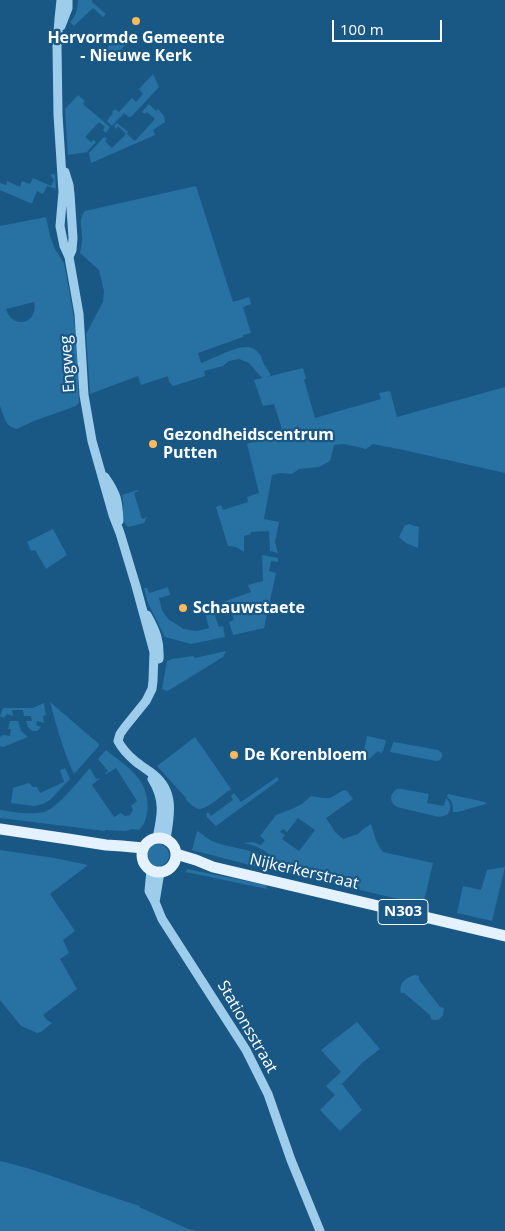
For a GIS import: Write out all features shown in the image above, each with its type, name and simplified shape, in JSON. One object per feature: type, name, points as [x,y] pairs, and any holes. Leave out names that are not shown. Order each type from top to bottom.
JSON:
[{"type":"main road","points":[[0,830],[106,845],[121,852],[142,852]]},
{"type":"main road","points":[[162,839],[173,845],[175,858],[168,869],[155,871],[144,864],[142,852],[146,843],[150,840],[162,839]]},
{"type":"main road","name":"Nijkerkerstraat","points":[[175,858],[196,860],[212,867],[281,884],[505,936]]},
{"type":"street","name":"Engweg","points":[[61,0],[57,46],[58,115],[62,162],[70,194],[73,238],[69,257],[79,314],[86,411],[92,441],[154,652],[152,689],[149,696],[120,734],[118,741],[126,753],[160,781],[169,796],[170,809],[162,839]]},
{"type":"street","name":"Engweg","points":[[59,31],[68,8],[68,0]]},
{"type":"street","name":"Stationsstraat","points":[[155,871],[156,902],[162,918],[241,1043],[268,1094],[293,1166],[320,1231]]},
{"type":"shaded area","points":[[78,0],[92,0],[106,14],[103,17],[93,8],[74,26],[70,22],[76,12]]},
{"type":"shaded area","points":[[117,33],[127,43],[109,63],[107,56],[108,47]]},
{"type":"shaded area","points":[[153,74],[159,87],[131,117],[124,113],[112,126],[107,121],[112,112],[115,109],[119,112],[132,98],[136,102],[143,94],[139,89]]},
{"type":"shaded area","points":[[78,95],[85,101],[83,104],[110,127],[106,133],[103,130],[105,127],[99,122],[85,137],[91,142],[94,140],[96,142],[87,152],[68,155],[65,109]]},
{"type":"shaded area","points":[[149,104],[156,111],[158,109],[164,116],[165,122],[153,130],[155,135],[91,163],[89,153],[104,137],[107,139],[105,141],[112,148],[126,134],[118,126],[116,129],[114,126],[117,123],[135,141],[155,119],[147,112],[145,114],[142,112]]},
{"type":"shaded area","points":[[55,174],[56,189],[47,186],[43,194],[37,191],[32,203],[0,190],[0,183],[6,185],[7,181],[20,187],[22,181],[30,184],[33,178],[51,186],[54,180],[51,176]]},
{"type":"shaded area","points":[[196,186],[233,302],[249,297],[251,304],[243,307],[251,333],[198,353],[201,363],[234,349],[247,347],[254,349],[261,356],[271,375],[267,377],[303,368],[306,378],[304,380],[315,418],[381,399],[379,393],[390,391],[397,417],[505,387],[505,473],[373,444],[366,449],[343,444],[334,445],[330,461],[319,467],[299,469],[292,474],[280,473],[272,475],[264,519],[279,522],[275,542],[278,553],[270,551],[269,531],[251,532],[251,534],[244,536],[244,552],[236,547],[228,546],[216,507],[221,505],[223,510],[248,502],[247,497],[259,493],[247,444],[283,432],[274,404],[263,406],[254,380],[262,378],[249,363],[239,359],[229,361],[223,366],[204,371],[205,376],[173,386],[169,382],[168,376],[141,385],[138,376],[90,394],[86,334],[103,302],[104,291],[99,270],[80,253],[82,240],[81,220],[83,214],[85,211]]},
{"type":"shaded area","points":[[46,217],[55,249],[64,263],[77,347],[79,403],[76,406],[17,429],[7,423],[0,406],[0,226]],"holes":[[[34,302],[33,315],[24,322],[14,320],[9,316],[6,309]]]},
{"type":"shaded area","points":[[138,490],[134,493],[142,519],[147,517],[144,523],[128,527],[123,516],[122,495]]},
{"type":"shaded area","points":[[405,525],[419,527],[418,548],[406,543],[399,537]]},
{"type":"shaded area","points":[[53,529],[67,555],[46,569],[35,550],[31,551],[27,542]]},
{"type":"shaded area","points":[[262,555],[278,558],[278,562],[271,561],[269,571],[276,573],[264,628],[233,635],[229,622],[234,620],[229,602],[223,602],[251,592],[248,585],[263,581]]},
{"type":"shaded area","points":[[168,587],[170,595],[159,598],[162,610],[168,619],[184,629],[197,631],[209,628],[206,617],[207,612],[213,610],[219,627],[223,626],[225,637],[191,644],[165,637],[148,603],[144,588],[147,588],[149,593]]},
{"type":"shaded area","points":[[226,651],[223,657],[171,689],[167,691],[162,689],[167,661],[193,656],[195,658]]},
{"type":"shaded area","points":[[50,702],[99,744],[74,774],[63,748]]},
{"type":"shaded area","points":[[44,703],[46,715],[43,716],[44,723],[37,721],[36,725],[41,727],[37,731],[32,731],[28,727],[26,721],[32,721],[31,716],[24,716],[23,710],[12,710],[13,716],[7,714],[4,718],[0,716],[3,708],[33,708]]},
{"type":"shaded area","points":[[10,721],[18,721],[21,731],[28,737],[3,747],[0,746],[0,737],[3,735],[10,736],[11,729],[8,729]]},
{"type":"shaded area","points":[[367,736],[386,741],[383,751],[381,753],[378,751],[367,762],[363,756]]},
{"type":"shaded area","points":[[195,737],[231,789],[211,804],[200,809],[194,807],[186,800],[157,766]]},
{"type":"shaded area","points":[[394,742],[438,750],[442,753],[442,757],[436,761],[390,752]]},
{"type":"shaded area","points":[[106,750],[136,775],[145,791],[148,805],[146,819],[139,830],[105,831],[0,818],[0,810],[33,813],[44,812],[50,809],[62,799],[90,768],[96,779],[99,778],[92,785],[114,817],[121,813],[125,816],[130,815],[133,810],[131,806],[137,801],[116,768],[105,773],[108,771],[98,759]]},
{"type":"shaded area","points":[[65,768],[70,779],[50,800],[34,806],[11,803],[13,788],[29,783],[33,787],[37,787],[40,793],[64,782],[60,770]]},
{"type":"shaded area","points":[[277,777],[279,780],[216,826],[207,817],[206,814],[208,812],[211,816],[233,800],[231,796],[234,793],[241,802]]},
{"type":"shaded area","points":[[397,789],[429,794],[427,803],[444,806],[446,798],[450,804],[450,811],[447,815],[439,817],[397,807],[392,803],[391,798],[392,793]]},
{"type":"shaded area","points":[[344,790],[353,799],[326,818],[335,832],[343,839],[358,834],[371,824],[377,842],[383,852],[433,863],[423,905],[285,872],[267,853],[250,844],[243,843],[253,842],[261,845],[265,840],[260,836],[276,815],[302,804],[311,796],[330,798]],"holes":[[[298,818],[315,830],[299,851],[282,839],[285,835],[280,832],[283,829],[287,832]]]},
{"type":"shaded area","points":[[448,794],[485,802],[486,804],[453,812],[452,803],[447,797]]},
{"type":"shaded area","points":[[197,831],[214,842],[257,853],[265,857],[277,870],[269,870],[192,850]]},
{"type":"shaded area","points":[[158,844],[168,851],[169,855],[162,865],[158,866],[148,859],[147,855],[154,845]]},
{"type":"shaded area","points":[[0,850],[88,865],[50,894],[75,931],[63,940],[69,953],[60,959],[77,989],[43,1015],[52,1023],[37,1033],[21,1026],[0,1000]]},
{"type":"shaded area","points":[[505,867],[492,921],[457,913],[463,886],[481,890],[487,870]]},
{"type":"shaded area","points":[[187,869],[266,885],[267,889],[186,872]]},
{"type":"shaded area","points":[[415,975],[419,976],[419,980],[440,1007],[444,1008],[443,1015],[439,1019],[431,1019],[430,1015],[404,993],[401,993],[400,990],[404,981]]},
{"type":"shaded area","points":[[357,1022],[380,1049],[363,1062],[342,1084],[362,1110],[340,1131],[320,1110],[335,1095],[326,1086],[341,1072],[321,1050]]},
{"type":"shaded area","points":[[0,1161],[140,1206],[188,1229],[198,1231],[0,1231]]},
{"type":"place","name":"Hervormde Gemeente - Nieuwe Kerk","points":[[136,21]]},
{"type":"place","name":"Gezondheidscentrum Putten","points":[[153,444]]},
{"type":"place","name":"Schauwstaete","points":[[183,608]]},
{"type":"place","name":"De Korenbloem","points":[[234,755]]}]
